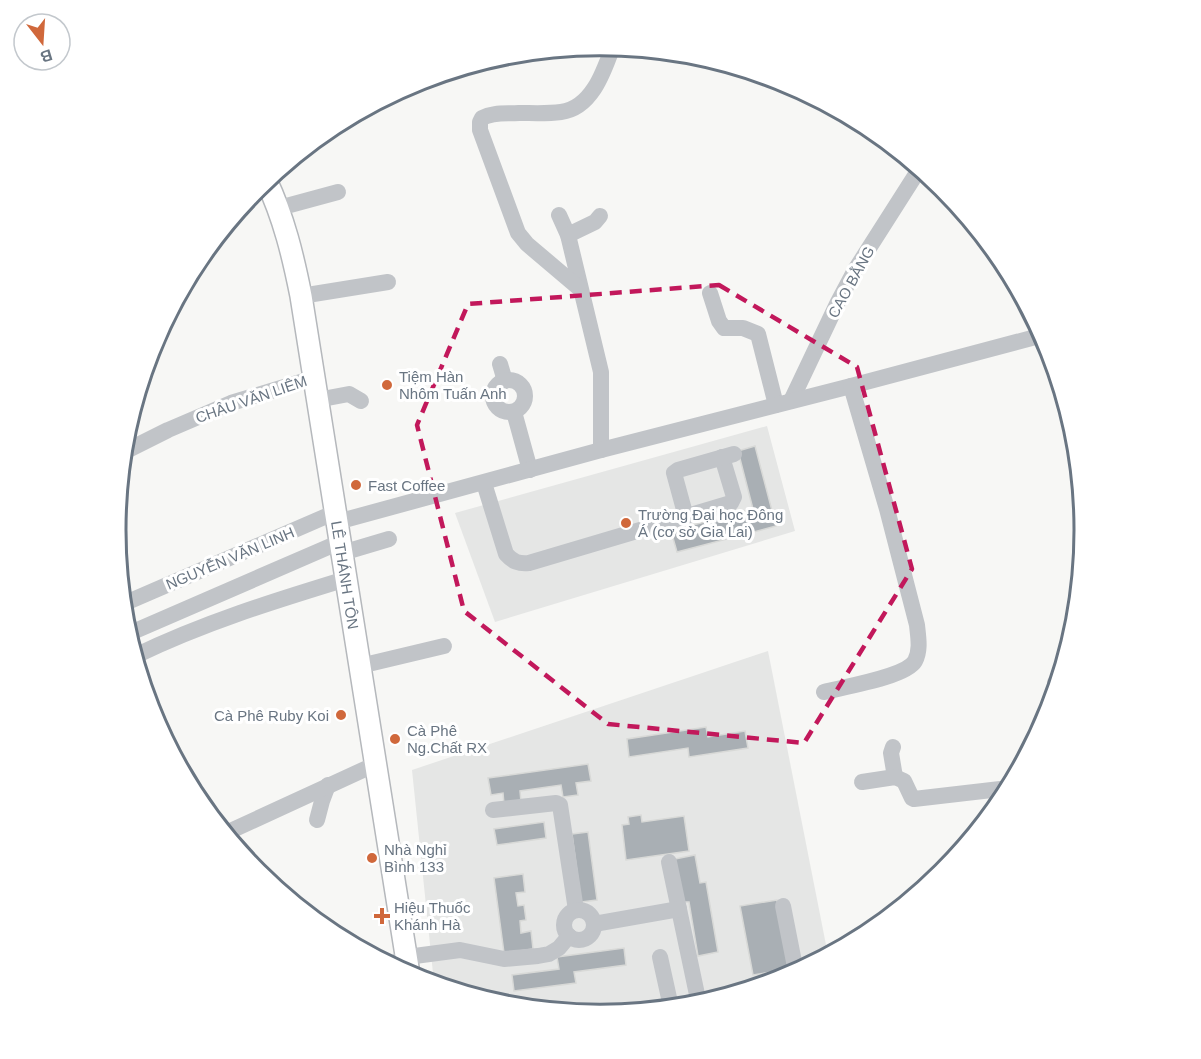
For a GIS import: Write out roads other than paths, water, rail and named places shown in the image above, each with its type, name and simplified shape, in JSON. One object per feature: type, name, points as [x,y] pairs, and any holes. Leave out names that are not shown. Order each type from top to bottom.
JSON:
[{"type":"main road","name":"LÊ THÁNH TÔN","points":[[270,189],[291,246],[302,296],[376,764],[401,959]]},
{"type":"street","points":[[580,289],[527,244],[518,233],[491,164],[480,130],[480,122],[482,118],[494,114],[562,112],[573,108],[590,95],[610,56]]},
{"type":"street","name":"CAO BẰNG","points":[[784,403],[855,270],[915,175]]},
{"type":"street","points":[[279,208],[338,192]]},
{"type":"street","points":[[559,215],[568,235],[601,372],[601,450]]},
{"type":"street","points":[[568,235],[596,222],[600,216]]},
{"type":"street","points":[[302,296],[388,282]]},
{"type":"street","points":[[710,293],[719,321],[724,328],[743,328],[758,334],[784,403]]},
{"type":"street","points":[[339,532],[484,483],[601,450],[1034,338]]},
{"type":"street","points":[[500,364],[505,381],[495,388],[494,401],[502,410],[514,412],[530,470]]},
{"type":"street","name":"CHÂU VĂN LIÊM","points":[[134,447],[223,406],[314,378]]},
{"type":"street","points":[[824,692],[876,680],[909,669],[918,655],[917,625],[887,509],[851,386]]},
{"type":"street","points":[[317,400],[349,394],[362,401]]},
{"type":"street","points":[[484,483],[506,554],[512,561],[520,564],[529,563],[686,517],[730,503],[733,500],[728,456],[674,473],[686,517]]},
{"type":"street","points":[[339,532],[389,539]]},
{"type":"street","name":"NGUYỄN VĂN LINH","points":[[133,601],[339,532]]},
{"type":"street","name":"NGUYỄN VĂN LINH","points":[[138,629],[339,532]]},
{"type":"street","points":[[143,652],[235,614],[346,579]]},
{"type":"street","points":[[360,666],[444,646]]},
{"type":"street","points":[[893,747],[891,753],[895,777]]},
{"type":"street","points":[[234,829],[376,764]]},
{"type":"street","points":[[862,782],[895,777],[904,781],[914,800],[997,790]]},
{"type":"street","points":[[317,820],[321,801],[328,785]]},
{"type":"street","points":[[493,810],[556,803],[560,805],[576,910]]},
{"type":"street","points":[[669,862],[700,992]]},
{"type":"street","points":[[783,906],[794,962]]},
{"type":"street","points":[[594,924],[679,909]]},
{"type":"street","points":[[576,910],[589,914],[594,924],[593,932],[582,940],[569,936],[564,925],[570,913],[576,910]]},
{"type":"street","points":[[410,963],[460,950],[504,959],[538,956],[549,954],[559,948],[569,936]]},
{"type":"street","points":[[660,957],[669,998]]},
{"type":"place","name":"Tiệm Hàn Nhôm Tuấn Anh","points":[[387,385]]},
{"type":"place","name":"Fast Coffee","points":[[356,485]]},
{"type":"place","name":"Trường Đại học Đông Á (cơ sở Gia Lai)","points":[[626,523]]},
{"type":"place","name":"Cà Phê Ruby Koi","points":[[341,715]]},
{"type":"place","name":"Cà Phê Ng.Chất RX","points":[[395,739]]},
{"type":"place","name":"Nhà Nghỉ Bình 133","points":[[372,858]]},
{"type":"place","name":"Hiệu Thuốc Khánh Hà","points":[[382,916]]}]
